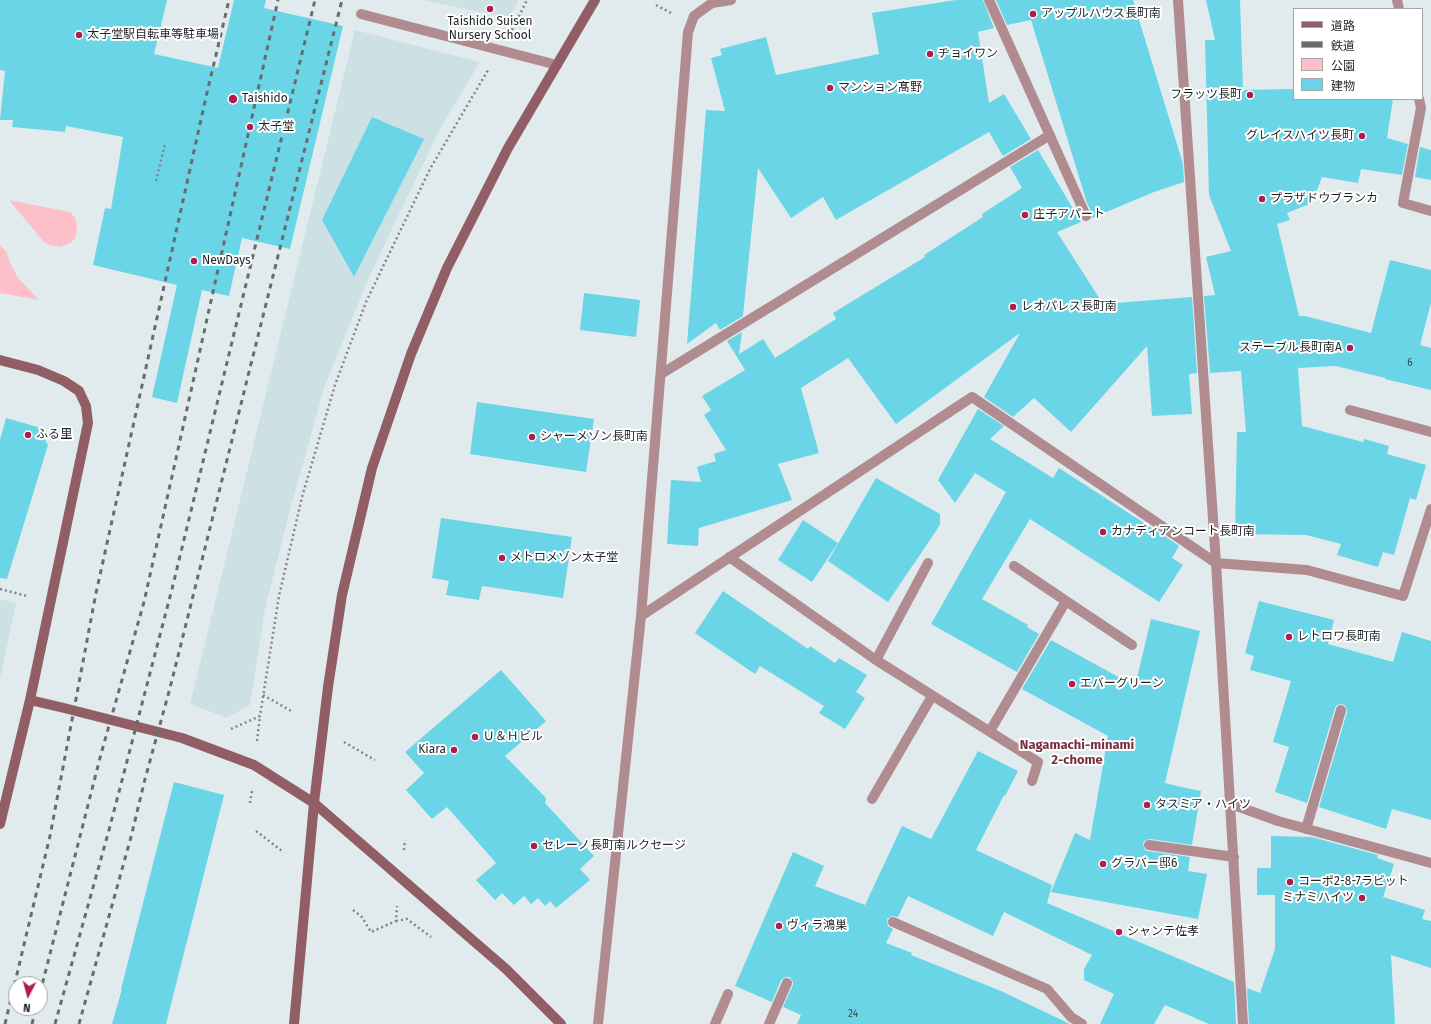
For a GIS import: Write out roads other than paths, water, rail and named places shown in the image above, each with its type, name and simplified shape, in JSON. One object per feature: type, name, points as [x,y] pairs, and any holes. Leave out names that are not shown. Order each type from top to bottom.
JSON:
[{"type":"street","points":[[294,1024],[314,803],[328,687],[342,595],[372,468],[411,354],[447,268],[508,148],[595,0]]},
{"type":"street","points":[[598,1024],[641,616],[688,32],[694,16],[712,3],[731,0]]},
{"type":"street","points":[[990,0],[1086,216]]},
{"type":"street","points":[[1178,0],[1216,563],[1243,1024]]},
{"type":"street","points":[[361,14],[557,65]]},
{"type":"street","points":[[1419,100],[1420,108],[1403,203],[1431,211]]},
{"type":"street","points":[[661,374],[1050,135]]},
{"type":"street","points":[[0,360],[38,370],[64,381],[79,391],[86,406],[88,423],[30,700],[0,824]]},
{"type":"street","points":[[641,616],[972,396],[1216,563],[1307,570],[1403,596],[1428,530],[1431,509]]},
{"type":"street","points":[[1350,410],[1431,432]]},
{"type":"street","points":[[729,557],[876,660],[1038,762],[1032,781]]},
{"type":"street","points":[[876,660],[928,563]]},
{"type":"street","points":[[1014,566],[1132,645]]},
{"type":"street","points":[[990,732],[1066,601]]},
{"type":"street","points":[[872,799],[932,696]]},
{"type":"street","points":[[30,700],[182,738],[254,765],[314,803],[506,969],[561,1024]]},
{"type":"street","points":[[1306,829],[1342,710]]},
{"type":"street","points":[[1231,804],[1278,822],[1431,863]]},
{"type":"street","points":[[1149,845],[1234,857]]},
{"type":"street","points":[[893,922],[1047,989],[1071,1017],[1082,1024]]},
{"type":"street","points":[[769,1024],[787,983]]},
{"type":"street","points":[[715,1024],[728,994]]},
{"type":"railway","points":[[5,1024],[50,836],[96,593],[206,97],[229,0]]},
{"type":"railway","points":[[44,976],[101,754],[144,602],[278,0]]},
{"type":"railway","points":[[55,1024],[109,830],[172,589],[315,0]]},
{"type":"railway","points":[[79,1024],[131,837],[170,688],[342,0]]},
{"type":"railway","points":[[32,1024],[34,1016]]},
{"type":"place","name":"Taishido Suisen Nursery School","points":[[490,9]]},
{"type":"place","name":"アップルハウス長町南","points":[[1033,14]]},
{"type":"place","name":"太子堂駅自転車等駐車場","points":[[79,35]]},
{"type":"place","name":"ヂョイワン","points":[[930,54]]},
{"type":"place","name":"マンション髙野","points":[[830,88]]},
{"type":"place","name":"フラッツ長町","points":[[1250,95]]},
{"type":"place","name":"Taishido","points":[[233,99]]},
{"type":"place","name":"太子堂","points":[[250,127]]},
{"type":"place","name":"グレイスハイツ長町","points":[[1362,136]]},
{"type":"place","name":"プラザドウブランカ","points":[[1262,199]]},
{"type":"place","name":"庄子アパート","points":[[1025,215]]},
{"type":"place","name":"NewDays","points":[[194,261]]},
{"type":"place","name":"レオパレス長町南","points":[[1013,307]]},
{"type":"place","name":"ステーブル長町南A","points":[[1350,348]]},
{"type":"place","name":"ふる里","points":[[28,435]]},
{"type":"place","name":"シャーメゾン長町南","points":[[532,437]]},
{"type":"place","name":"カナディアンコート長町南","points":[[1103,532]]},
{"type":"place","name":"メトロメゾン太子堂","points":[[502,558]]},
{"type":"place","name":"レトロワ長町南","points":[[1289,637]]},
{"type":"place","name":"エバーグリーン","points":[[1072,684]]},
{"type":"place","name":"Ｕ＆Ｈビル","points":[[475,737]]},
{"type":"place","name":"Kiara","points":[[454,750]]},
{"type":"place","name":"タスミア・ハイツ","points":[[1147,805]]},
{"type":"place","name":"セレーノ長町南ルクセージ","points":[[534,846]]},
{"type":"place","name":"グラバー邸6","points":[[1103,864]]},
{"type":"place","name":"コーポ2-8-7ラビット","points":[[1290,882]]},
{"type":"place","name":"ミナミハイツ","points":[[1362,898]]},
{"type":"place","name":"ヴィラ鴻巣","points":[[779,926]]},
{"type":"place","name":"シャンテ佐孝","points":[[1119,932]]},
{"type":"district","name":"Nagamachi-minami 2-chome","points":[[1077,752]]}]
